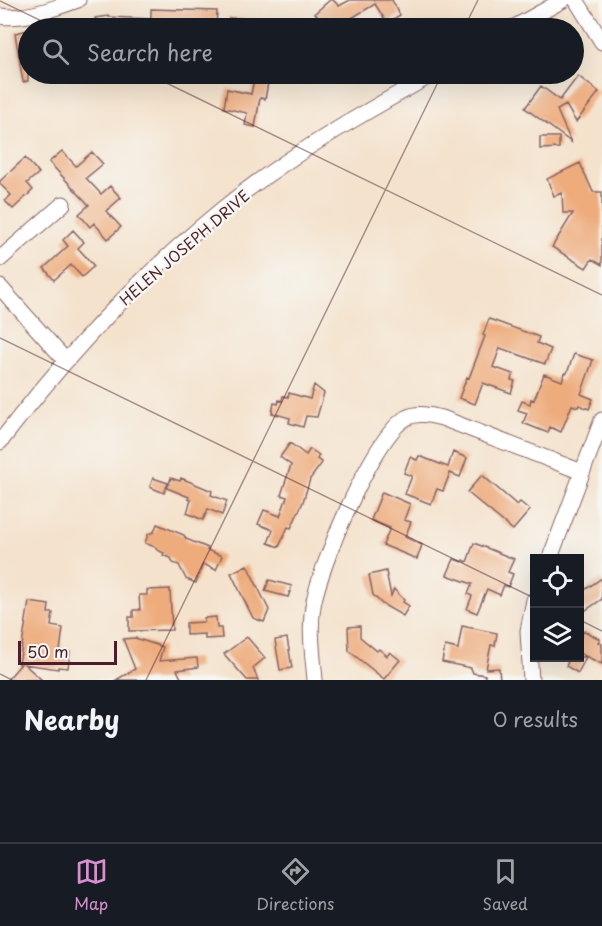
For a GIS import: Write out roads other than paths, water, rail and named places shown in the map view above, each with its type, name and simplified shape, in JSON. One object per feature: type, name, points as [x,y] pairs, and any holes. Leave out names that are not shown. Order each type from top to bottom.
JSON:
[{"type":"street","points":[[0,16],[10,18],[41,12],[78,0]]},
{"type":"street","points":[[531,18],[563,0]]},
{"type":"street","points":[[576,0],[602,42]]},
{"type":"street","name":"HELEN JOSEPH DRIVE","points":[[0,442],[32,401],[116,306],[159,265],[245,191],[303,151],[416,84]]},
{"type":"street","points":[[0,259],[63,204]]},
{"type":"street","points":[[0,287],[66,362]]},
{"type":"street","points":[[315,680],[311,625],[317,591],[362,478],[396,426],[408,417],[423,414],[442,417],[582,472]]},
{"type":"street","points":[[551,554],[602,420]]},
{"type":"street","points":[[531,680],[528,631],[532,608]]}]
